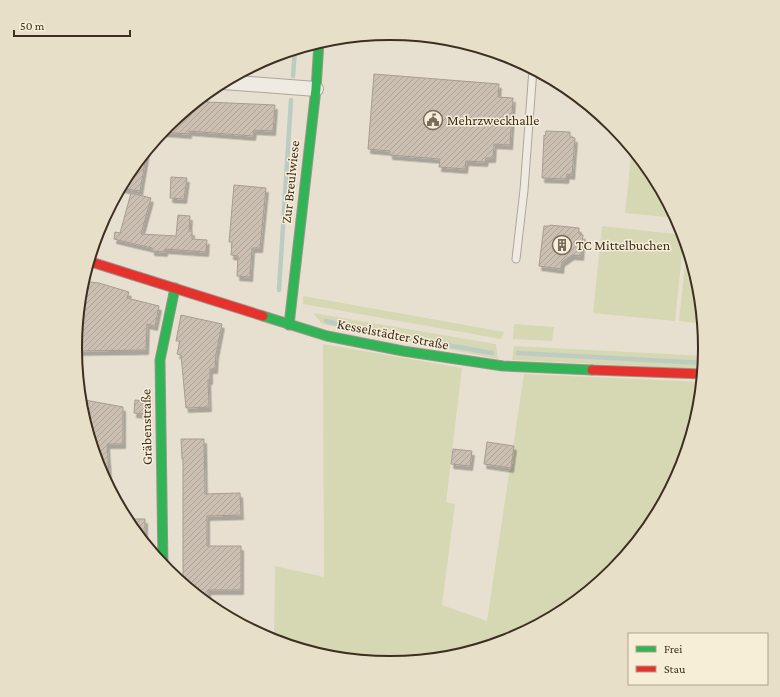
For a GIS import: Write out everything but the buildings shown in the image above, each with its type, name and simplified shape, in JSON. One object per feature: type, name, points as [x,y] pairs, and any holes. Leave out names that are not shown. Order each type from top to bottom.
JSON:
[{"type":"main road","name":"Zur Breulwiese","points":[[288,325],[316,89],[319,49]]},
{"type":"main road","name":"Kesselstädter Straße","points":[[94,263],[288,325],[328,336],[403,351],[503,366],[698,374]]},
{"type":"main road","name":"Gräbenstraße","points":[[163,557],[160,360],[175,288]]},
{"type":"street","points":[[233,83],[316,89]]},
{"type":"lane","points":[[516,260],[524,190],[533,75]]},
{"type":"green space","points":[[631,156],[647,177],[669,217],[625,213]]},
{"type":"green space","points":[[602,226],[677,234],[682,250],[675,321],[593,313]]},
{"type":"green space","points":[[685,261],[693,288],[698,323],[679,321]]},
{"type":"green space","points":[[303,296],[504,332],[501,339],[303,304]]},
{"type":"green space","points":[[313,313],[496,344],[498,359],[322,324]]},
{"type":"green space","points":[[514,324],[554,327],[552,341],[513,339]]},
{"type":"green space","points":[[323,344],[462,368],[446,502],[455,504],[442,605],[487,621],[524,374],[697,382],[693,409],[682,448],[667,485],[647,520],[608,567],[578,593],[544,616],[508,634],[489,641],[450,651],[410,656],[370,656],[330,651],[291,641],[274,635],[275,566],[324,577]]},
{"type":"green space","points":[[514,346],[698,356],[698,369],[512,360]]},
{"type":"waterway","points":[[293,76],[295,55]]},
{"type":"waterway","points":[[279,290],[291,100]]},
{"type":"waterway","points":[[326,321],[369,331],[492,353]]},
{"type":"waterway","points":[[518,353],[698,363]]},
{"type":"traffic: fast","points":[[289,325],[316,89],[319,49]]},
{"type":"traffic: fast","points":[[163,557],[160,360],[175,288]]},
{"type":"traffic: fast","points":[[263,316],[327,336],[403,351],[503,366],[592,370]]},
{"type":"traffic: jam","points":[[94,263],[263,316]]},
{"type":"traffic: jam","points":[[592,370],[698,374]]},
{"type":"place","name":"Mehrzweckhalle","points":[[433,120]]},
{"type":"place","name":"TC Mittelbuchen","points":[[562,245]]}]
